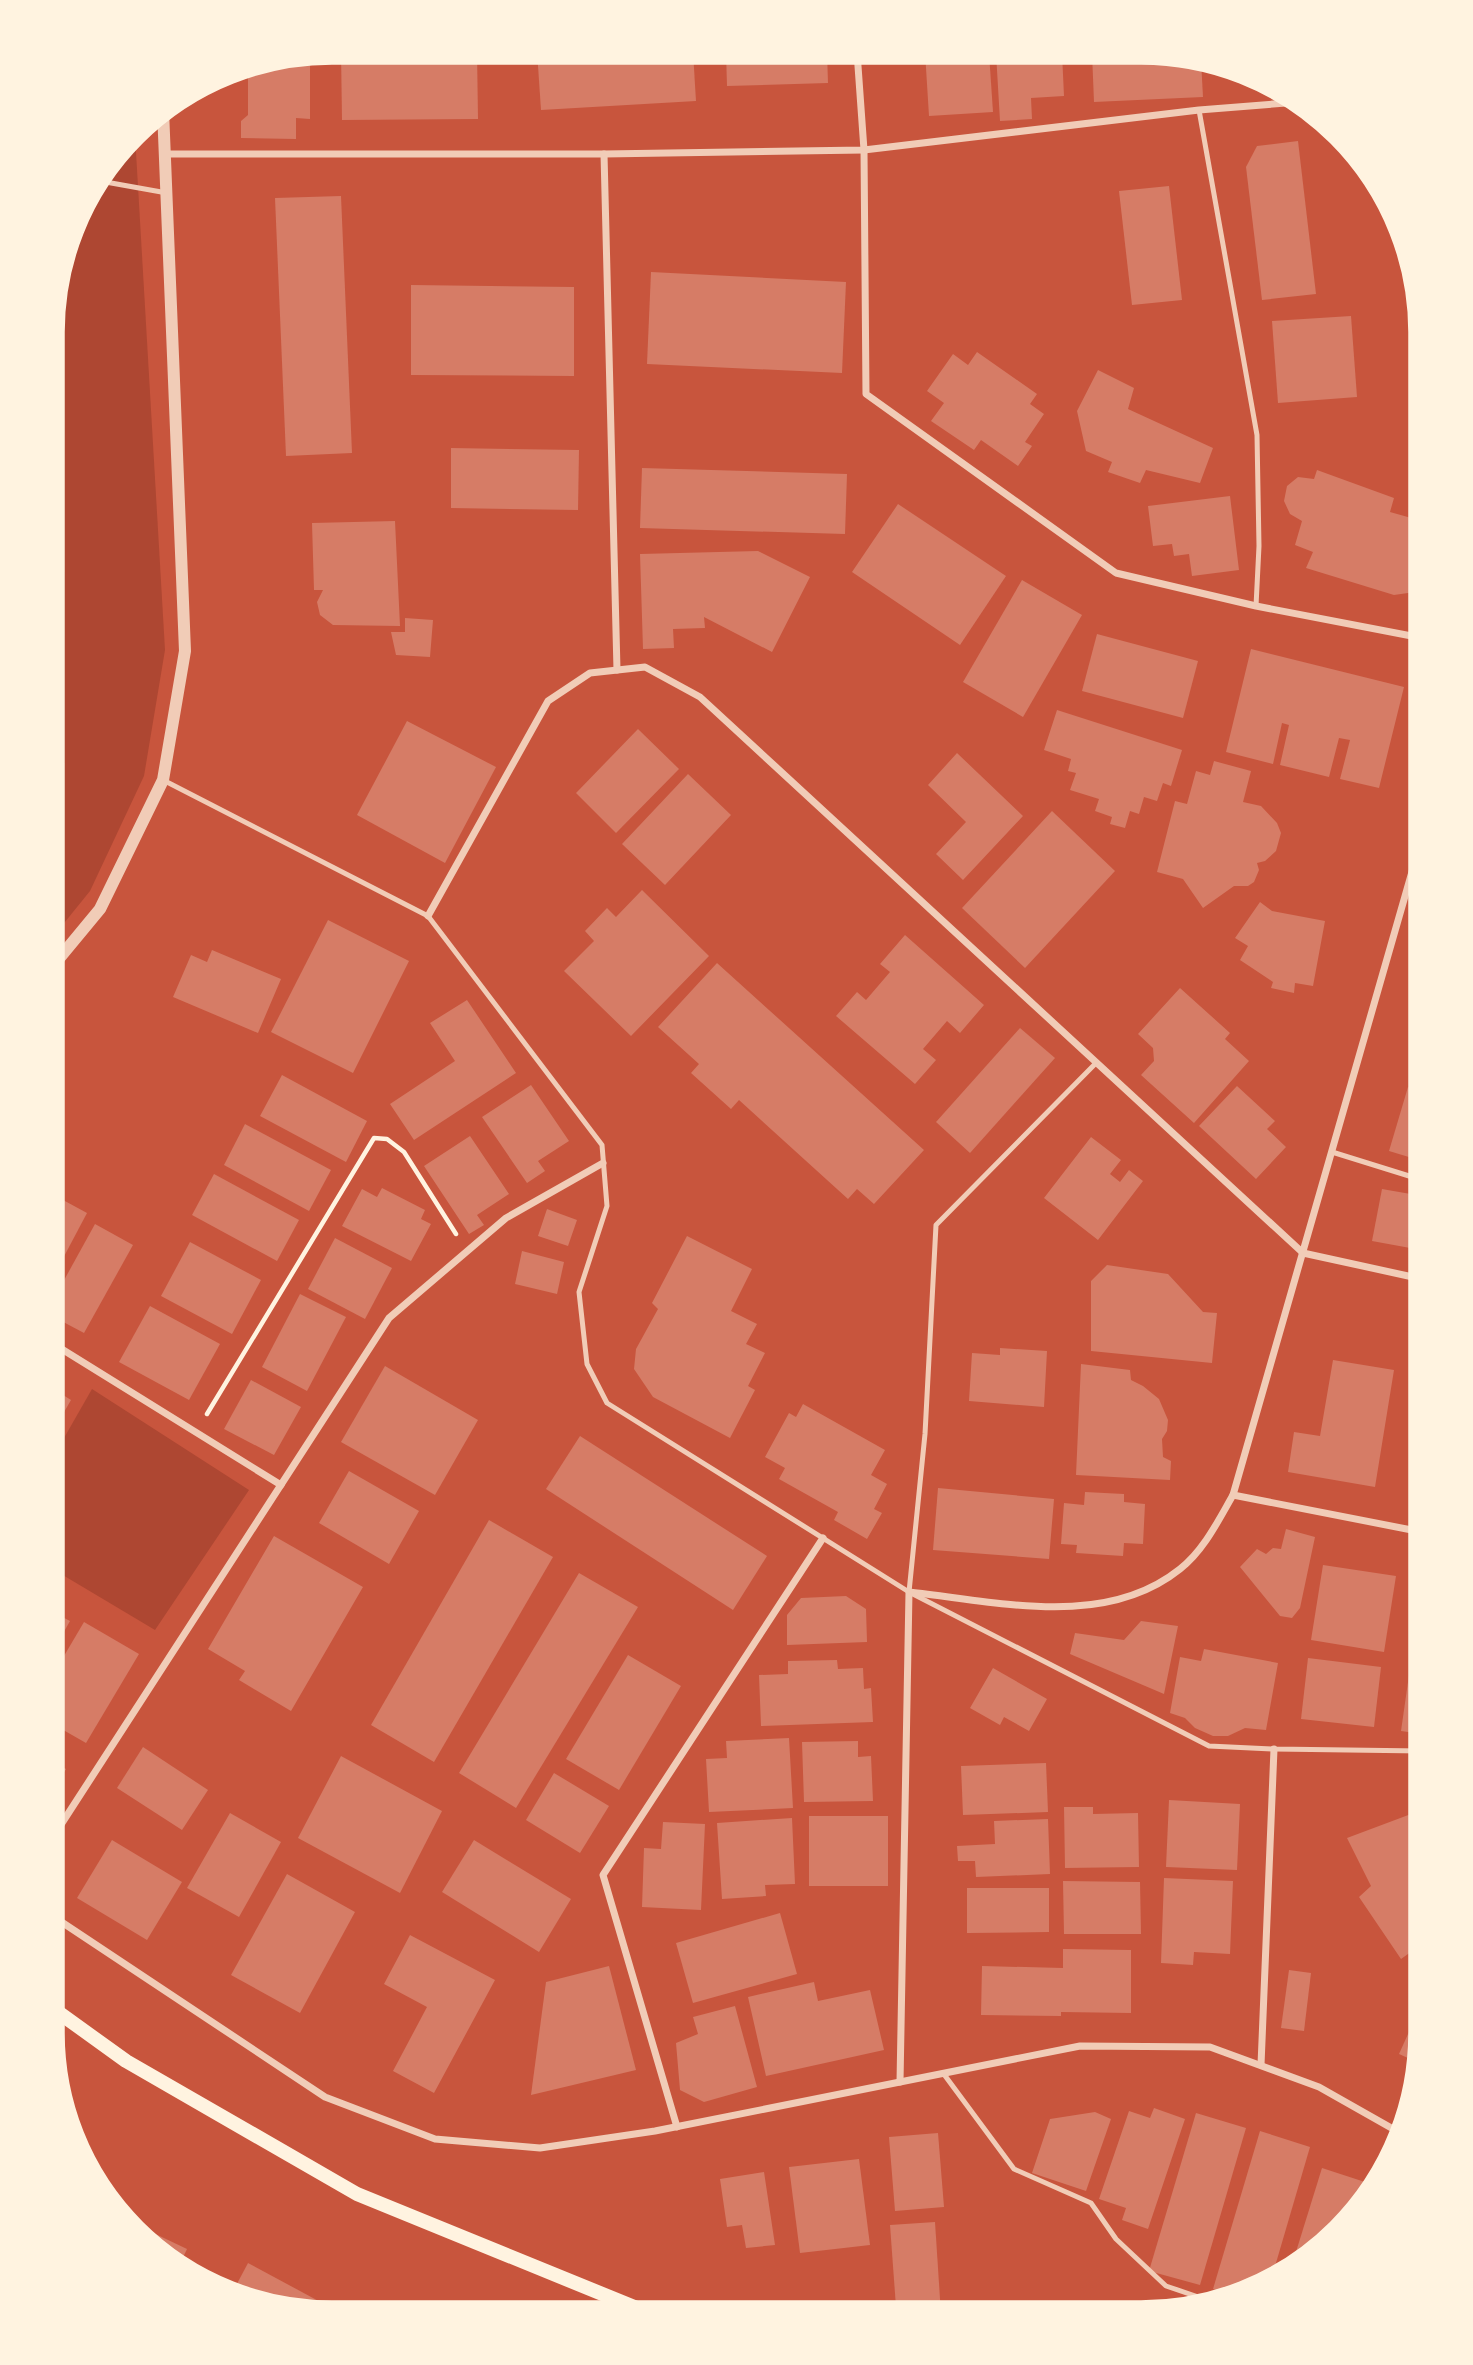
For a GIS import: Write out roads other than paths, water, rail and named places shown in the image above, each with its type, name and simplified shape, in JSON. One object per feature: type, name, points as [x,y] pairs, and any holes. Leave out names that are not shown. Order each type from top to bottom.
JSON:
[{"type":"main road","points":[[63,2016],[126,2061],[357,2194],[622,2302]]},
{"type":"street","points":[[858,63],[864,150],[866,394],[1116,573],[1256,606],[1410,636]]},
{"type":"street","points":[[165,154],[604,154],[864,150],[1199,110],[1282,103]]},
{"type":"street","points":[[63,954],[100,909],[163,780],[185,651],[164,123]]},
{"type":"street","points":[[604,154],[617,670]]},
{"type":"street","points":[[428,916],[548,701],[590,673],[645,667],[701,697],[1303,1254],[1410,1276]]},
{"type":"street","points":[[900,2082],[909,1592],[1042,1607],[1081,1606],[1151,1589],[1181,1568],[1206,1540],[1233,1495],[1410,879]]},
{"type":"street","points":[[63,1821],[389,1318],[506,1218],[603,1163]]},
{"type":"street","points":[[63,1350],[281,1485]]},
{"type":"street","points":[[1233,1495],[1410,1530]]},
{"type":"street","points":[[677,2127],[603,1875],[823,1538]]},
{"type":"street","points":[[1261,2065],[1274,1749]]},
{"type":"street","points":[[63,1923],[325,2097],[435,2139],[540,2148],[677,2127],[1080,2046],[1210,2047],[1319,2087],[1392,2128]]},
{"type":"lane","points":[[1199,110],[1257,435],[1259,546],[1256,606]]},
{"type":"lane","points":[[108,182],[167,192]]},
{"type":"lane","points":[[163,780],[428,916],[602,1145],[607,1206],[579,1292],[587,1364],[607,1404],[909,1592],[1209,1746],[1410,1751]]},
{"type":"lane","points":[[909,1592],[925,1434],[936,1225],[1096,1063]]},
{"type":"lane","points":[[1332,1152],[1410,1176]]},
{"type":"lane","points":[[943,2073],[1014,2169],[1091,2203],[1116,2239],[1166,2286],[1196,2296]]}]
